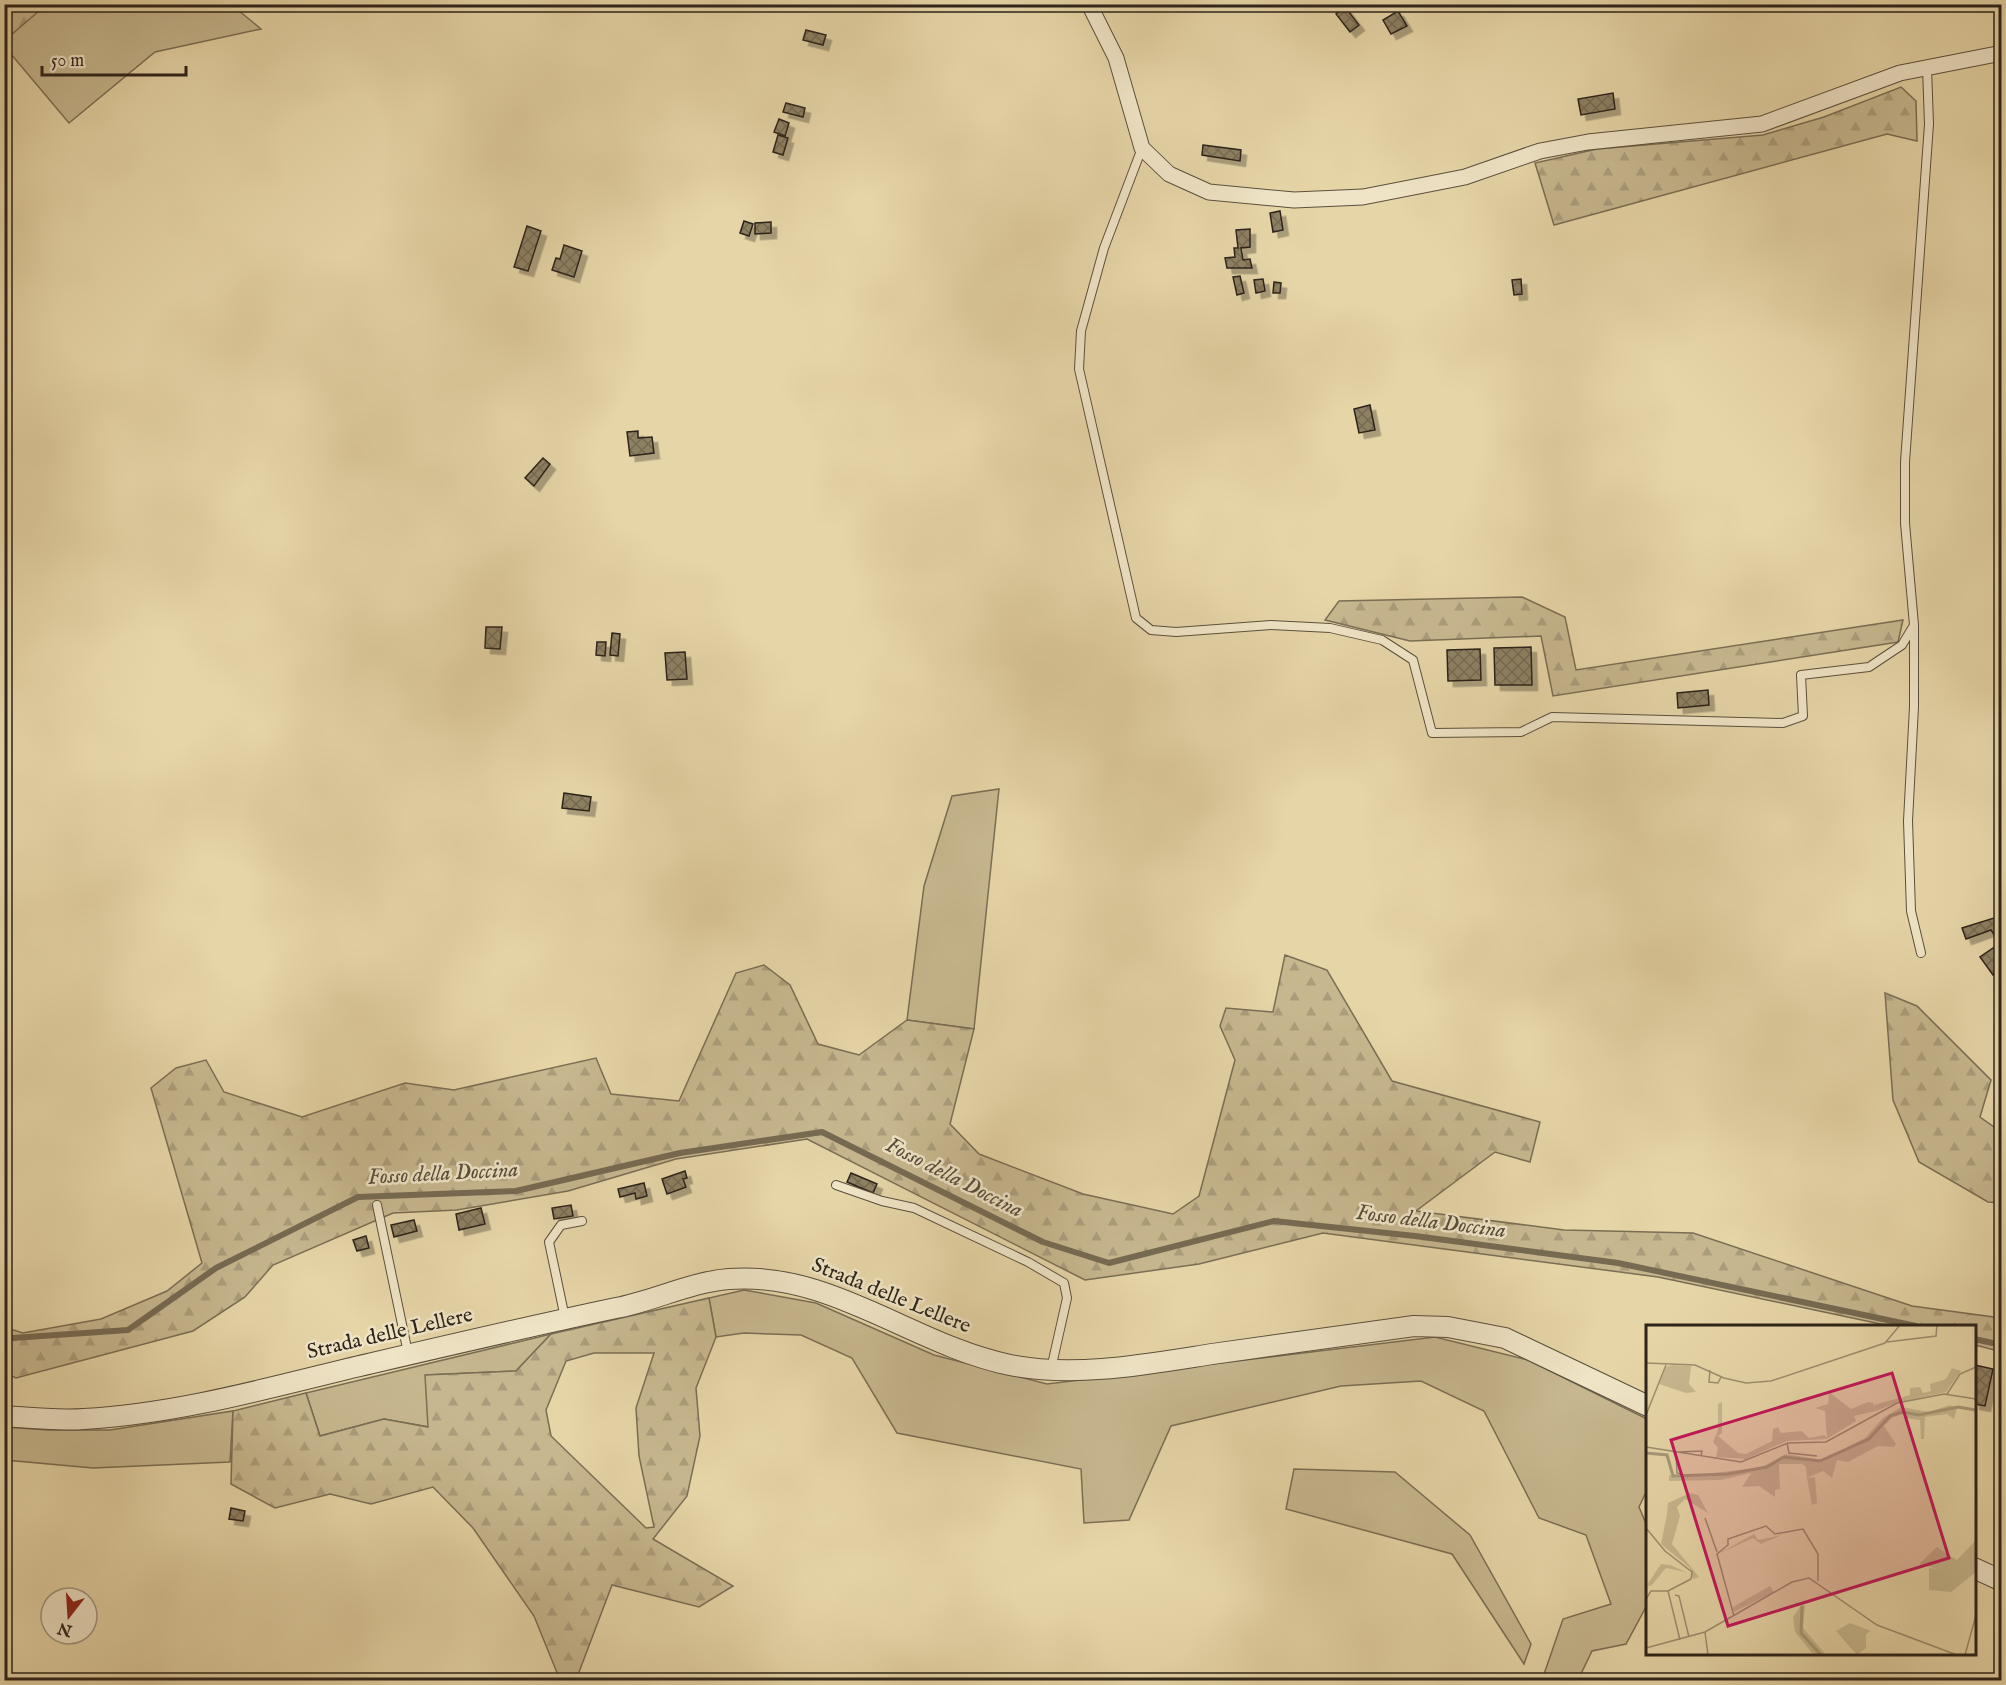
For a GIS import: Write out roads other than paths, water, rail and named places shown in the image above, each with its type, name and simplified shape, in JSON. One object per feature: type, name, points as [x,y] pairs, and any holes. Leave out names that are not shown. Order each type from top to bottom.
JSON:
[{"type":"street","points":[[1089,4],[1116,58],[1142,148],[1169,174],[1209,192],[1294,200],[1363,197],[1465,177],[1540,151],[1588,142],[1762,124],[1900,73],[2001,53]]},
{"type":"street","name":"Strada delle Lellere","points":[[4,1416],[82,1419],[151,1412],[210,1402],[408,1354],[627,1306],[725,1279],[767,1278],[804,1286],[856,1304],[975,1355],[1011,1365],[1051,1369],[1097,1368],[1175,1360],[1414,1326],[1449,1327],[1505,1338],[1646,1406]]},
{"type":"street","points":[[1976,1568],[2000,1574]]},
{"type":"lane","points":[[1921,953],[1911,911],[1908,821],[1914,707],[1914,625],[1905,523],[1905,462],[1929,124],[1927,68]]},
{"type":"lane","points":[[1142,148],[1104,248],[1081,332],[1079,369],[1136,618],[1151,630],[1176,632],[1271,625],[1330,628],[1382,640],[1413,660],[1432,733],[1521,732],[1552,717],[1783,723],[1803,716],[1801,675],[1869,668],[1902,645],[1914,625]]},
{"type":"lane","points":[[836,1185],[882,1201],[914,1208],[1028,1262],[1064,1283],[1067,1298],[1051,1369]]},
{"type":"lane","points":[[377,1205],[408,1354]]},
{"type":"lane","points":[[565,1319],[549,1242],[561,1225],[582,1221]]},
{"type":"waterway","name":"Fosso della Doccina","points":[[4,1333],[13,1338],[128,1330],[216,1268],[358,1197],[516,1191],[680,1153],[822,1132],[1043,1242],[1109,1263],[1274,1221],[1415,1236],[1618,1263],[1911,1325]]},
{"type":"waterway","name":"Fosso della Doccina","points":[[1976,1339],[2002,1345]]}]
